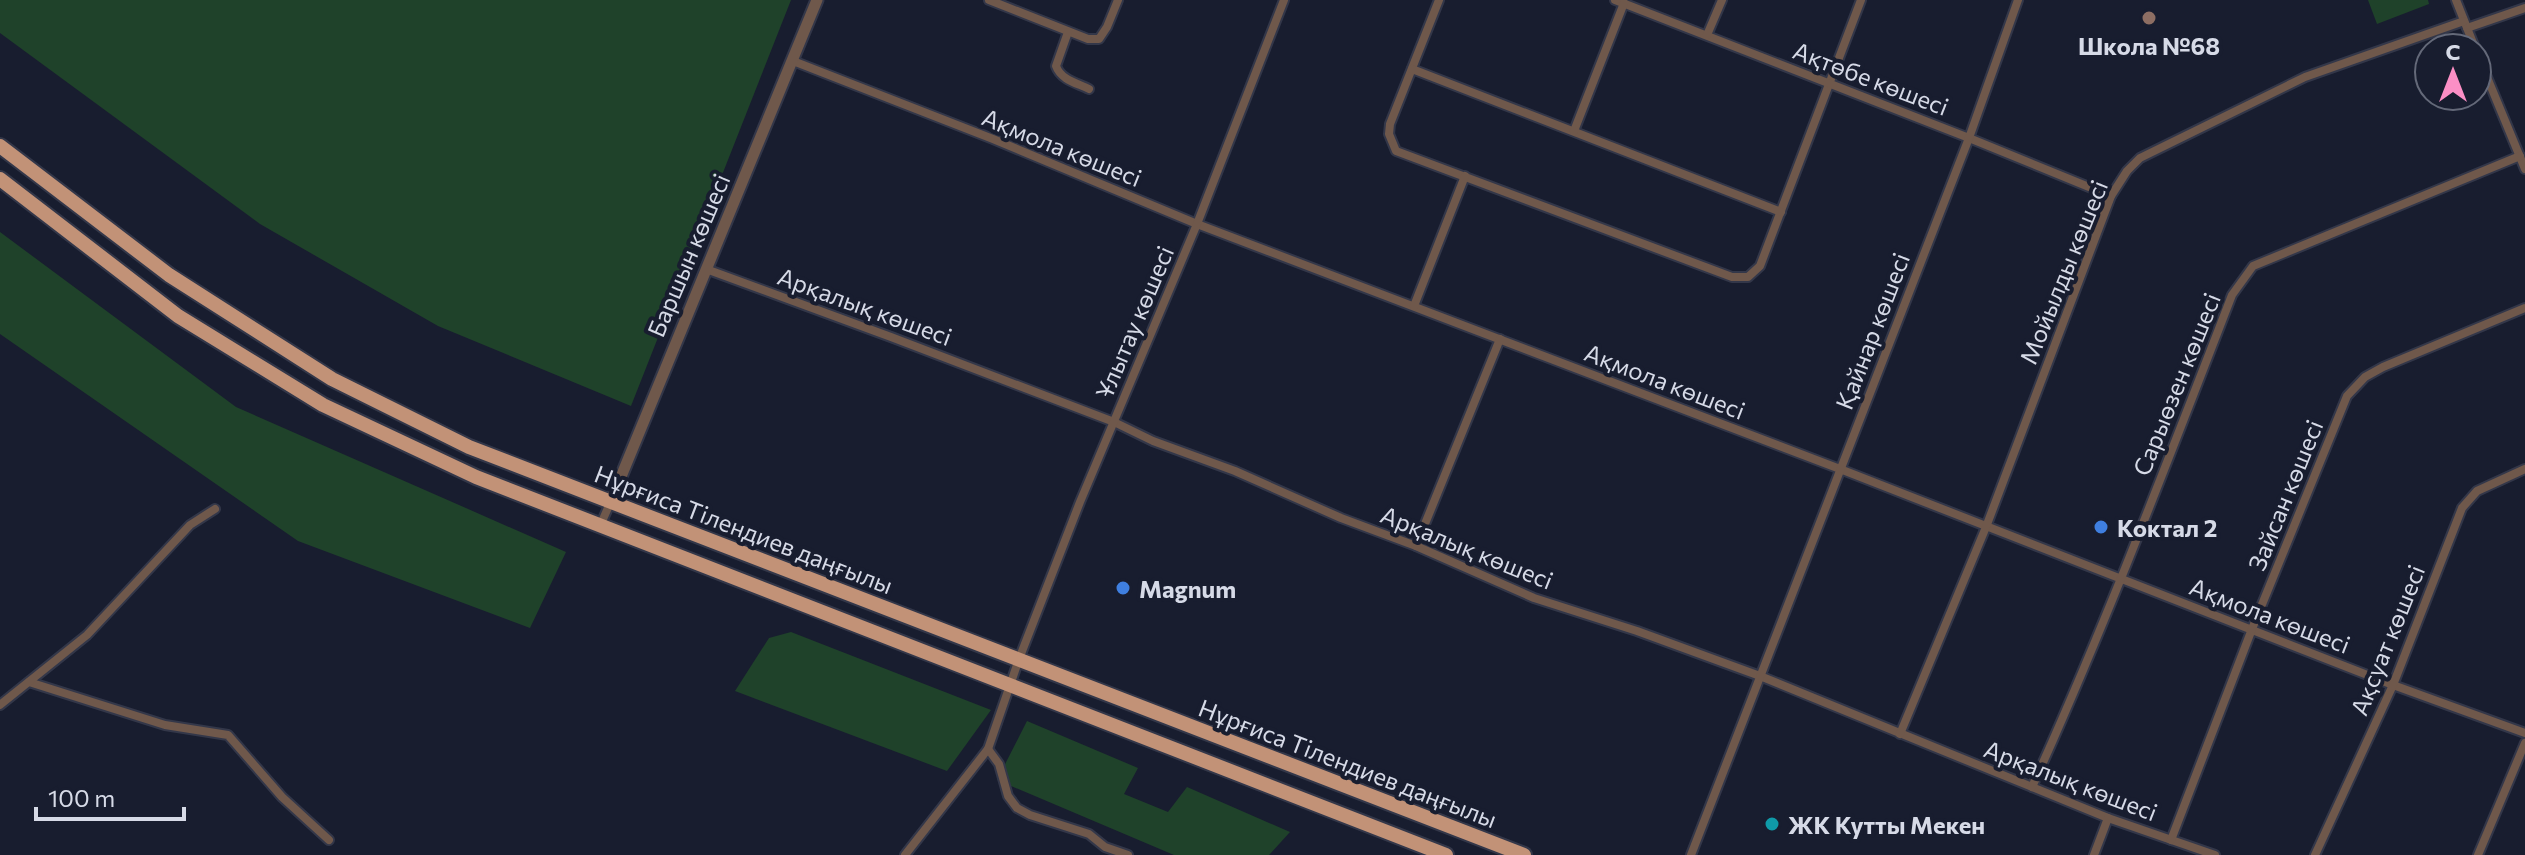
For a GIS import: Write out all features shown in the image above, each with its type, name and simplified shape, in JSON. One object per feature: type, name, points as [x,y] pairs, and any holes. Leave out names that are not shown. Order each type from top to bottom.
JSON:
[{"type":"main road","name":"Нұрғиса Тілендиев даңғылы","points":[[0,146],[169,275],[332,379],[469,447],[1524,855]]},
{"type":"main road","name":"Нұрғиса Тілендиев даңғылы","points":[[0,179],[178,316],[323,405],[476,477],[1446,855]]},
{"type":"street","name":"Баршын көшесі","points":[[599,526],[817,0]]},
{"type":"street","points":[[989,0],[1088,39],[1099,39],[1118,0]]},
{"type":"street","name":"Ұлытау көшесі","points":[[905,855],[988,749],[1019,659],[1197,224],[1284,0]]},
{"type":"street","points":[[1439,0],[1390,124],[1389,134],[1396,151],[1732,277],[1748,277],[1760,266],[1861,0]]},
{"type":"street","points":[[1707,35],[1722,0]]},
{"type":"street","name":"Қайнар көшесі","points":[[1691,855],[1969,138],[2018,0]]},
{"type":"street","points":[[2456,0],[2468,32]]},
{"type":"street","points":[[1574,131],[1620,2]]},
{"type":"street","name":"Ақтөбе көшесі","points":[[1620,2],[2111,196]]},
{"type":"street","name":"Мойылды көшесі","points":[[1900,734],[1986,527],[2111,196],[2127,171],[2140,158],[2305,77],[2465,24],[2525,8]]},
{"type":"street","points":[[1068,32],[1056,66],[1058,72],[1089,89]]},
{"type":"street","name":"Ақмола көшесі","points":[[793,61],[993,139],[1197,224],[1840,469],[2393,685],[2525,733]]},
{"type":"street","points":[[1412,69],[1781,212]]},
{"type":"street","points":[[2493,92],[2525,169]]},
{"type":"street","name":"Сарыөзен көшесі","points":[[2032,787],[2121,579],[2232,295],[2253,266],[2520,156]]},
{"type":"street","points":[[1414,306],[1465,176]]},
{"type":"street","name":"Арқалық көшесі","points":[[706,269],[1114,422],[1153,441],[1235,471],[1534,598],[1637,631],[1760,676],[2108,818],[2215,855]]},
{"type":"street","name":"Зайсан көшесі","points":[[2171,840],[2252,629],[2347,396],[2365,377],[2383,367],[2525,308]]},
{"type":"street","points":[[1416,546],[1500,339]]},
{"type":"street","name":"Ақсуат көшесі","points":[[2315,855],[2393,685],[2462,508],[2477,491],[2525,469]]},
{"type":"street","points":[[0,705],[87,635],[190,525],[215,509]]},
{"type":"street","points":[[29,682],[165,725],[228,735],[282,797],[329,840]]},
{"type":"street","points":[[2478,855],[2525,743]]},
{"type":"street","points":[[988,749],[999,764],[1008,796],[1017,808],[1089,834],[1105,847],[1128,855]]},
{"type":"street","points":[[2094,855],[2108,818]]},
{"type":"street","points":[[1099,855],[1105,847]]},
{"type":"green space","points":[[0,0],[791,0],[631,406],[438,326],[260,224],[0,33]]},
{"type":"green space","points":[[2368,0],[2428,0],[2429,4],[2377,24]]},
{"type":"green space","points":[[0,232],[236,407],[566,552],[530,628],[298,541],[0,334]]},
{"type":"green space","points":[[791,632],[991,710],[947,771],[735,691],[769,638]]},
{"type":"green space","points":[[1027,721],[1138,768],[1124,794],[1168,812],[1187,787],[1290,832],[1269,855],[1174,855],[997,780]]},
{"type":"place","name":"Школа №68","points":[[2149,18]]},
{"type":"place","name":"Коктал 2","points":[[2101,527]]},
{"type":"place","name":"Magnum","points":[[1123,588]]},
{"type":"place","name":"ЖК Кутты Мекен","points":[[1772,824]]}]
